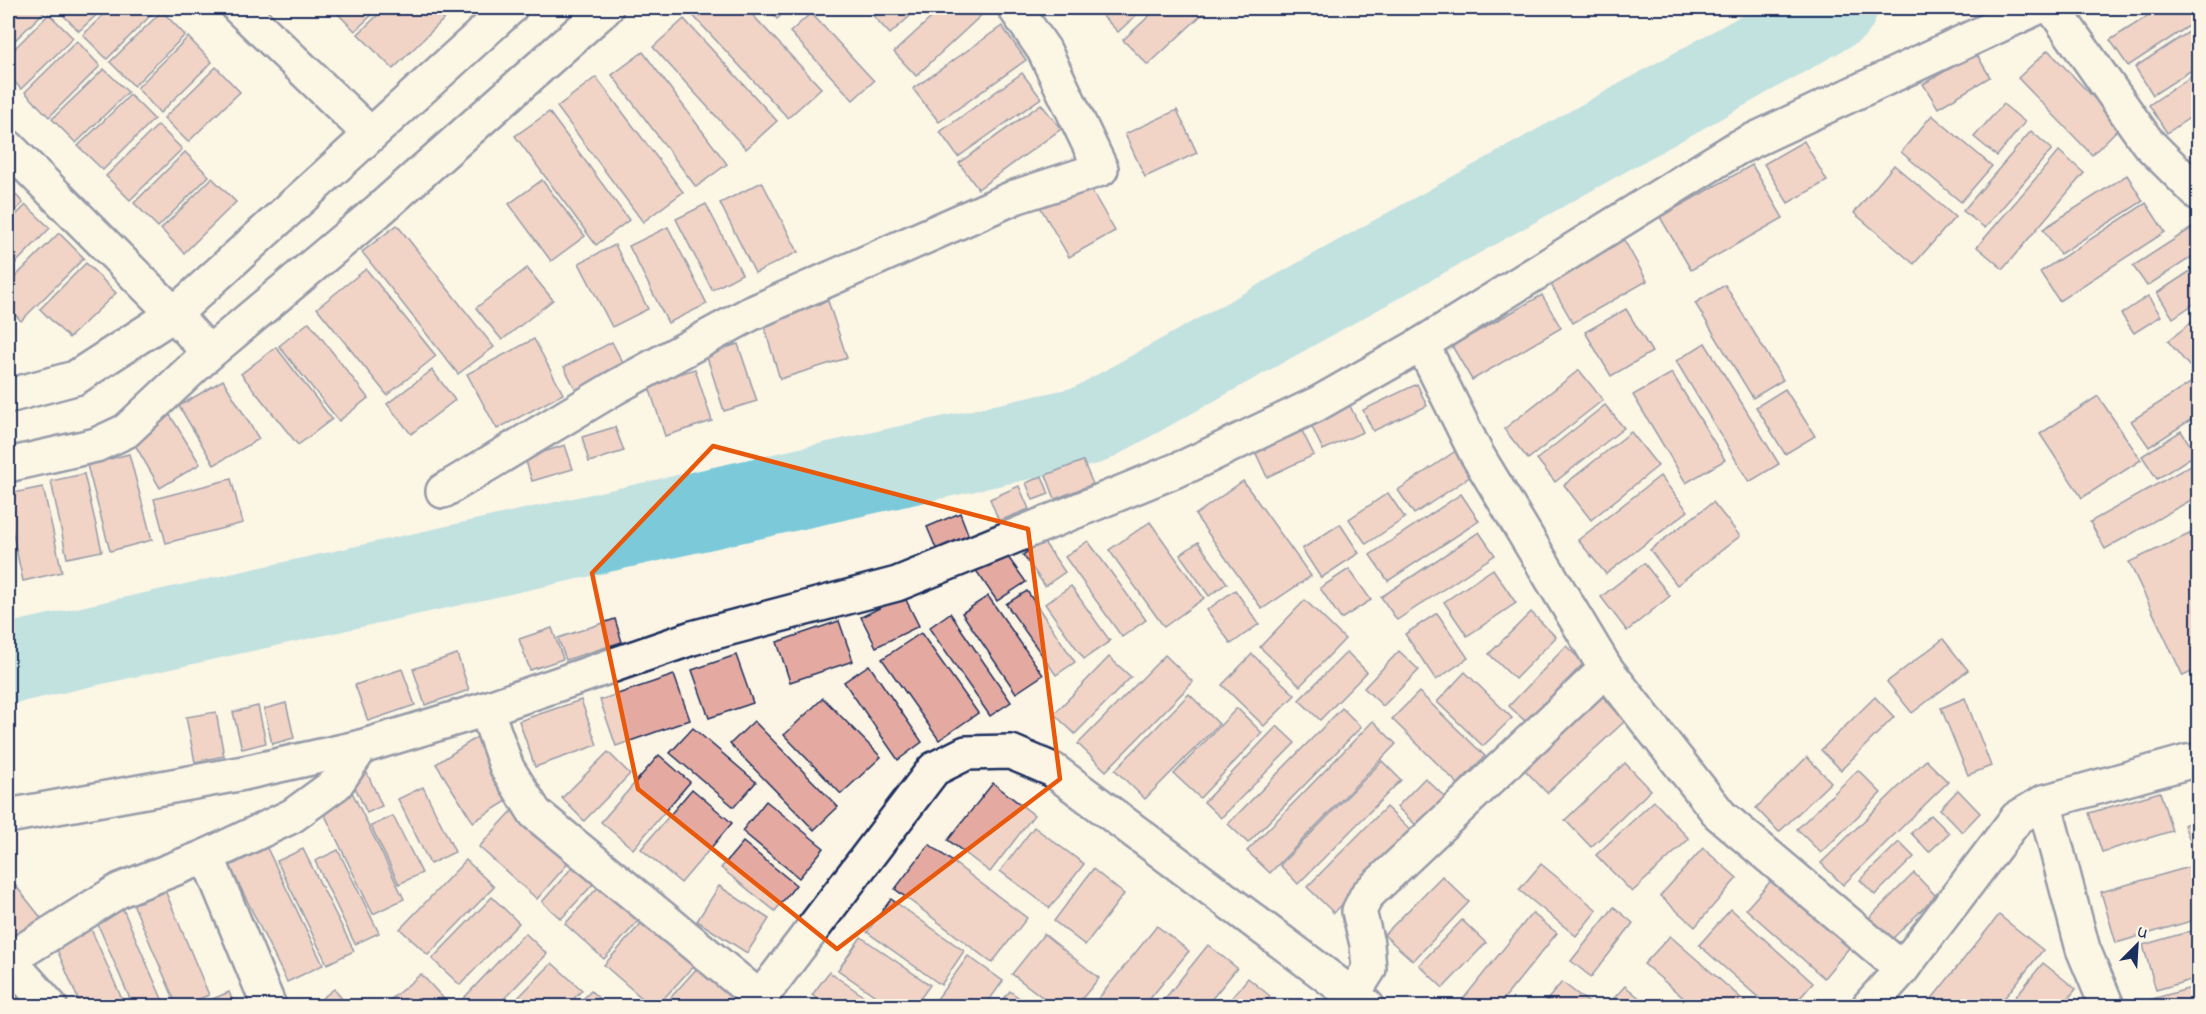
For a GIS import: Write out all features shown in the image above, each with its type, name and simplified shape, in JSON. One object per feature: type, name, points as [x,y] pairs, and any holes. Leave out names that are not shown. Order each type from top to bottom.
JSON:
[{"type":"street","points":[[239,8],[370,134]]},
{"type":"street","points":[[8,396],[75,378],[174,314],[510,8]]},
{"type":"street","points":[[8,465],[96,445],[126,431],[209,353],[378,211],[606,8]]},
{"type":"street","points":[[443,491],[614,388],[750,314],[1015,197],[1101,169],[1044,50],[1015,8]]},
{"type":"street","points":[[8,816],[244,773],[361,747],[486,709],[692,638],[897,584],[1189,465],[1317,404],[1422,344],[1737,148],[2036,8]]},
{"type":"street","points":[[2053,8],[2148,143],[2199,193]]},
{"type":"street","points":[[8,147],[174,314],[209,353]]},
{"type":"street","points":[[1422,344],[1476,453],[1606,669],[1720,815],[1902,969]]},
{"type":"street","points":[[486,709],[507,768],[535,813],[758,1003],[934,769],[966,753],[1011,752],[1053,770],[1359,1001],[1369,969],[1367,944],[1359,911],[1367,895],[1606,669]]},
{"type":"street","points":[[50,1006],[8,959],[120,890],[207,856],[292,816],[336,784],[361,747]]},
{"type":"street","points":[[1869,1006],[1902,969],[2032,808],[2187,762],[2199,761]]},
{"type":"street","points":[[2032,808],[2083,949],[2107,1006]]},
{"type":"street","points":[[207,856],[268,1006]]},
{"type":"highlighted area","points":[[713,446],[1028,529],[1060,779],[837,949],[638,789],[592,573]]},
{"type":"building","points":[[8,8],[43,8],[46,10],[8,47]]},
{"type":"building","points":[[56,8],[104,8],[79,31]]},
{"type":"building","points":[[110,8],[158,8],[107,59],[83,35]]},
{"type":"building","points":[[332,8],[379,8],[355,31]]},
{"type":"building","points":[[385,8],[434,8],[445,18],[393,69],[358,34]]},
{"type":"building","points":[[447,8],[467,8],[457,17]]},
{"type":"building","points":[[686,8],[746,8],[821,88],[788,118]]},
{"type":"building","points":[[766,8],[789,8],[777,19]]},
{"type":"building","points":[[870,8],[919,8],[890,34],[868,10]]},
{"type":"building","points":[[942,8],[989,8],[916,76],[894,52]]},
{"type":"building","points":[[1095,8],[1144,8],[1118,32]]},
{"type":"building","points":[[1158,8],[1209,8],[1148,65],[1123,40]]},
{"type":"building","points":[[2111,8],[2126,8],[2114,14]]},
{"type":"building","points":[[2160,8],[2198,8],[2198,20],[2128,66],[2110,40]]},
{"type":"building","points":[[162,11],[185,35],[134,86],[110,62]]},
{"type":"building","points":[[811,13],[874,81],[853,100],[790,32]]},
{"type":"building","points":[[49,14],[73,38],[21,89],[8,75],[8,55]]},
{"type":"building","points":[[684,19],[777,121],[746,149],[653,47]]},
{"type":"building","points":[[1002,26],[1026,60],[939,122],[913,89]]},
{"type":"building","points":[[2198,26],[2198,66],[2153,95],[2135,67]]},
{"type":"building","points":[[188,37],[212,62],[160,113],[137,88]]},
{"type":"building","points":[[77,41],[100,66],[49,117],[25,92]]},
{"type":"building","points":[[2048,50],[2121,126],[2092,155],[2018,78]]},
{"type":"building","points":[[643,52],[727,164],[696,187],[612,75]]},
{"type":"building","points":[[1976,53],[1990,77],[1938,108],[1923,84]]},
{"type":"building","points":[[216,67],[240,92],[188,142],[164,118]]},
{"type":"building","points":[[104,69],[128,92],[76,143],[52,119]]},
{"type":"building","points":[[2198,72],[2198,112],[2167,133],[2149,105]]},
{"type":"building","points":[[1022,73],[1041,98],[958,157],[940,132]]},
{"type":"building","points":[[596,77],[683,192],[643,222],[557,107]]},
{"type":"building","points":[[130,95],[154,119],[103,170],[78,146]]},
{"type":"building","points":[[1041,104],[1061,129],[978,189],[959,163]]},
{"type":"building","points":[[2003,104],[2025,122],[1997,156],[1974,137]]},
{"type":"building","points":[[1177,110],[1197,153],[1145,177],[1125,134]]},
{"type":"building","points":[[549,112],[629,220],[596,245],[515,136]]},
{"type":"building","points":[[1932,115],[1992,166],[1961,202],[1901,152]]},
{"type":"building","points":[[158,125],[182,149],[130,200],[106,176]]},
{"type":"building","points":[[2031,131],[2052,149],[1985,228],[1963,211]]},
{"type":"building","points":[[1804,141],[1827,181],[1788,203],[1764,164]]},
{"type":"building","points":[[2059,151],[2084,173],[2003,269],[1977,247]]},
{"type":"building","points":[[185,152],[209,176],[158,227],[134,203]]},
{"type":"building","points":[[1752,165],[1783,218],[1691,270],[1660,217]]},
{"type":"building","points":[[1894,165],[1955,217],[1914,264],[1854,213]]},
{"type":"building","points":[[2127,175],[2143,201],[2060,254],[2043,229]]},
{"type":"building","points":[[212,178],[236,202],[184,253],[161,229]]},
{"type":"building","points":[[1085,179],[1115,231],[1069,257],[1039,205]]},
{"type":"building","points":[[542,180],[585,236],[551,261],[509,204]]},
{"type":"building","points":[[762,182],[798,252],[755,273],[720,203]]},
{"type":"building","points":[[8,186],[23,203],[8,218]]},
{"type":"building","points":[[2146,203],[2165,232],[2059,301],[2040,272]]},
{"type":"building","points":[[706,204],[742,274],[712,290],[676,219]]},
{"type":"building","points":[[26,205],[50,228],[8,271],[8,223]]},
{"type":"building","points":[[2198,224],[2198,253],[2147,286],[2133,266]]},
{"type":"building","points":[[397,225],[494,347],[458,374],[362,252]]},
{"type":"building","points":[[668,227],[707,304],[668,323],[629,246]]},
{"type":"building","points":[[59,233],[84,258],[21,321],[8,307],[8,284]]},
{"type":"building","points":[[1623,238],[1647,281],[1573,323],[1549,281]]},
{"type":"building","points":[[615,245],[648,309],[612,327],[579,263]]},
{"type":"building","points":[[86,263],[116,293],[69,338],[40,309]]},
{"type":"building","points":[[2198,266],[2198,301],[2173,318],[2157,293]]},
{"type":"building","points":[[527,268],[553,300],[502,340],[476,308]]},
{"type":"building","points":[[366,269],[436,356],[387,395],[317,308]]},
{"type":"building","points":[[1725,285],[1783,380],[1753,398],[1695,303]]},
{"type":"building","points":[[1542,295],[1561,328],[1472,380],[1452,346]]},
{"type":"building","points":[[2148,296],[2161,316],[2134,333],[2121,314]]},
{"type":"building","points":[[828,301],[847,358],[780,379],[763,323]]},
{"type":"building","points":[[1626,309],[1652,352],[1611,376],[1585,332]]},
{"type":"building","points":[[2198,317],[2198,359],[2189,366],[2168,341]]},
{"type":"building","points":[[309,322],[368,398],[339,421],[279,346]]},
{"type":"building","points":[[534,339],[563,394],[497,429],[467,374]]},
{"type":"building","points":[[612,342],[625,367],[577,392],[564,367]]},
{"type":"building","points":[[1705,343],[1779,464],[1749,482],[1676,361]]},
{"type":"building","points":[[738,344],[757,401],[724,411],[706,354]]},
{"type":"building","points":[[276,347],[332,419],[298,445],[241,374]]},
{"type":"building","points":[[695,369],[712,421],[665,436],[648,384]]},
{"type":"building","points":[[432,370],[455,400],[411,434],[387,404]]},
{"type":"building","points":[[1579,370],[1603,400],[1528,459],[1504,429]]},
{"type":"building","points":[[1672,373],[1725,460],[1686,483],[1633,395]]},
{"type":"building","points":[[2198,378],[2198,415],[2149,447],[2131,421]]},
{"type":"building","points":[[223,380],[259,439],[214,465],[179,406]]},
{"type":"building","points":[[1417,384],[1427,406],[1373,431],[1363,410]]},
{"type":"building","points":[[1785,389],[1815,436],[1785,454],[1756,407]]},
{"type":"building","points":[[2098,396],[2141,460],[2082,498],[2040,434]]},
{"type":"building","points":[[1349,404],[1363,432],[1323,450],[1310,423]]},
{"type":"building","points":[[1605,405],[1624,428],[1555,482],[1537,459]]},
{"type":"building","points":[[170,415],[200,464],[160,488],[131,438]]},
{"type":"building","points":[[1299,425],[1314,455],[1267,477],[1253,447]]},
{"type":"building","points":[[615,427],[624,451],[589,462],[582,437]]},
{"type":"building","points":[[2181,431],[2196,454],[2157,479],[2142,456]]},
{"type":"building","points":[[1631,432],[1658,466],[1591,520],[1564,485]]},
{"type":"building","points":[[565,445],[573,469],[532,481],[525,458]]},
{"type":"building","points":[[1463,446],[1480,470],[1414,514],[1398,490]]},
{"type":"building","points":[[129,454],[152,540],[110,551],[87,465]]},
{"type":"building","points":[[1083,461],[1093,484],[1055,499],[1046,475]]},
{"type":"building","points":[[2191,465],[2198,478],[2198,496],[2105,549],[2090,522]]},
{"type":"building","points":[[84,474],[102,551],[67,558],[51,481]]},
{"type":"building","points":[[1042,476],[1049,494],[1033,500],[1026,483]]},
{"type":"building","points":[[1660,476],[1688,511],[1606,574],[1578,540]]},
{"type":"building","points":[[231,479],[243,523],[166,543],[154,499]]},
{"type":"building","points":[[1243,481],[1311,576],[1262,609],[1195,515]]},
{"type":"building","points":[[1019,486],[1029,509],[999,521],[990,499]]},
{"type":"building","points":[[43,487],[62,572],[23,581],[8,512],[8,494]]},
{"type":"building","points":[[1388,493],[1405,518],[1366,544],[1349,519]]},
{"type":"building","points":[[1461,494],[1479,521],[1388,581],[1370,555]]},
{"type":"building","points":[[1713,502],[1740,536],[1677,585],[1650,550]]},
{"type":"building","points":[[960,513],[970,539],[938,553],[927,527]]},
{"type":"building","points":[[1150,522],[1204,598],[1164,627],[1109,550]]},
{"type":"building","points":[[1340,524],[1359,553],[1321,578],[1302,549]]},
{"type":"building","points":[[2198,530],[2198,669],[2183,676],[2129,562]]},
{"type":"building","points":[[1479,532],[1495,555],[1397,620],[1381,597]]},
{"type":"building","points":[[1043,541],[1065,572],[1045,586],[1023,555]]},
{"type":"building","points":[[1088,541],[1146,620],[1122,637],[1065,557]]},
{"type":"building","points":[[8,542],[13,576],[8,577]]},
{"type":"building","points":[[1198,542],[1227,583],[1209,596],[1180,555]]},
{"type":"building","points":[[1003,550],[1026,582],[997,601],[975,569]]},
{"type":"building","points":[[1644,563],[1670,596],[1627,631],[1601,597]]},
{"type":"building","points":[[1349,569],[1371,600],[1341,619],[1320,588]]},
{"type":"building","points":[[1493,569],[1516,603],[1467,636],[1444,602]]},
{"type":"building","points":[[1071,586],[1110,641],[1084,659],[1045,604]]},
{"type":"building","points":[[1235,590],[1259,624],[1231,644],[1207,610]]},
{"type":"building","points":[[1027,591],[1075,662],[1056,675],[1006,604]]},
{"type":"building","points":[[904,596],[919,626],[876,647],[861,617]]},
{"type":"building","points":[[988,596],[1043,675],[1016,693],[962,613]]},
{"type":"building","points":[[1305,600],[1345,639],[1300,686],[1260,647]]},
{"type":"building","points":[[1531,612],[1556,637],[1515,679],[1489,654]]},
{"type":"building","points":[[950,613],[1011,702],[990,716],[929,628]]},
{"type":"building","points":[[1437,613],[1468,658],[1436,680],[1405,634]]},
{"type":"building","points":[[615,619],[622,642],[566,660],[558,638]]},
{"type":"building","points":[[839,621],[853,661],[790,682],[777,642]]},
{"type":"building","points":[[552,628],[563,659],[530,670],[519,639]]},
{"type":"building","points":[[921,633],[978,713],[939,740],[882,659]]},
{"type":"building","points":[[1943,639],[1968,670],[1912,713],[1887,682]]},
{"type":"building","points":[[1566,646],[1584,663],[1526,722],[1509,706]]},
{"type":"building","points":[[1399,651],[1419,670],[1383,706],[1364,688]]},
{"type":"building","points":[[1347,652],[1367,672],[1320,720],[1299,700]]},
{"type":"building","points":[[457,654],[469,690],[425,705],[413,669]]},
{"type":"building","points":[[1252,654],[1295,695],[1264,726],[1222,685]]},
{"type":"building","points":[[736,655],[753,703],[709,718],[692,670]]},
{"type":"building","points":[[1165,655],[1193,682],[1106,771],[1078,744]]},
{"type":"building","points":[[1109,657],[1131,677],[1075,734],[1054,714]]},
{"type":"building","points":[[869,665],[922,742],[898,760],[844,682]]},
{"type":"building","points":[[402,669],[415,705],[368,721],[355,685]]},
{"type":"building","points":[[1465,672],[1512,718],[1483,746],[1437,702]]},
{"type":"building","points":[[674,675],[690,720],[616,746],[600,700]]},
{"type":"building","points":[[1419,692],[1485,756],[1458,784],[1392,719]]},
{"type":"building","points":[[1189,694],[1219,724],[1145,799],[1115,770]]},
{"type":"building","points":[[1602,696],[1625,721],[1547,793],[1524,769]]},
{"type":"building","points":[[1875,697],[1894,717],[1841,770],[1821,750]]},
{"type":"building","points":[[823,698],[881,757],[841,794],[784,735]]},
{"type":"building","points":[[1965,698],[1991,766],[1968,775],[1941,708]]},
{"type":"building","points":[[581,700],[597,745],[535,767],[519,721]]},
{"type":"building","points":[[286,703],[294,738],[272,744],[264,709]]},
{"type":"building","points":[[258,706],[266,743],[242,749],[233,712]]},
{"type":"building","points":[[1237,708],[1262,733],[1200,798],[1174,774]]},
{"type":"building","points":[[1342,708],[1361,727],[1248,843],[1228,824]]},
{"type":"building","points":[[216,712],[224,756],[195,762],[186,717]]},
{"type":"building","points":[[754,721],[838,807],[814,830],[730,744]]},
{"type":"building","points":[[1373,721],[1396,744],[1270,873],[1247,851]]},
{"type":"building","points":[[1277,726],[1295,743],[1221,818],[1204,802]]},
{"type":"building","points":[[693,728],[756,782],[734,807],[670,753]]},
{"type":"building","points":[[477,737],[515,796],[473,822],[436,764]]},
{"type":"building","points":[[608,752],[630,774],[584,821],[562,798]]},
{"type":"building","points":[[659,755],[690,782],[633,849],[601,822]]},
{"type":"building","points":[[1807,757],[1831,782],[1779,832],[1756,808]]},
{"type":"building","points":[[1926,760],[1948,782],[1843,885],[1821,863]]},
{"type":"building","points":[[1382,761],[1401,780],[1298,884],[1280,865]]},
{"type":"building","points":[[1625,763],[1651,790],[1591,847],[1565,820]]},
{"type":"building","points":[[1858,770],[1881,793],[1821,853],[1797,829]]},
{"type":"building","points":[[367,773],[382,806],[367,813],[352,781]]},
{"type":"building","points":[[1425,778],[1447,799],[1419,828],[1397,807]]},
{"type":"building","points":[[993,783],[1034,815],[990,872],[948,840]]},
{"type":"building","points":[[423,787],[455,852],[430,864],[398,799]]},
{"type":"building","points":[[692,789],[732,823],[681,883],[641,849]]},
{"type":"building","points":[[1958,790],[1980,813],[1962,832],[1940,809]]},
{"type":"building","points":[[352,792],[404,899],[373,914],[321,807]]},
{"type":"building","points":[[2160,792],[2172,831],[2102,852],[2089,813]]},
{"type":"building","points":[[766,801],[824,848],[799,878],[742,831]]},
{"type":"building","points":[[1654,801],[1689,839],[1632,892],[1596,855]]},
{"type":"building","points":[[1386,807],[1412,832],[1334,913],[1307,887]]},
{"type":"building","points":[[513,810],[570,861],[537,899],[479,847]]},
{"type":"building","points":[[1931,815],[1949,833],[1929,852],[1911,833]]},
{"type":"building","points":[[393,816],[422,873],[399,884],[371,826]]},
{"type":"building","points":[[2198,819],[2198,862],[2184,825]]},
{"type":"building","points":[[1034,827],[1084,864],[1050,908],[1000,871]]},
{"type":"building","points":[[743,842],[796,885],[775,911],[721,868]]},
{"type":"building","points":[[1899,842],[1914,857],[1875,895],[1860,880]]},
{"type":"building","points":[[929,844],[1027,918],[992,963],[895,889]]},
{"type":"building","points":[[267,848],[323,965],[287,982],[230,866]]},
{"type":"building","points":[[1703,848],[1737,878],[1695,927],[1660,896]]},
{"type":"building","points":[[303,849],[354,951],[327,964],[277,861]]},
{"type":"building","points":[[338,850],[379,933],[355,944],[315,861]]},
{"type":"building","points":[[466,860],[494,887],[428,955],[400,929]]},
{"type":"building","points":[[575,864],[595,882],[561,919],[542,902]]},
{"type":"building","points":[[1541,864],[1597,910],[1576,936],[1519,890]]},
{"type":"building","points":[[2193,866],[2198,883],[2198,919],[2116,943],[2101,892]]},
{"type":"building","points":[[1093,869],[1124,894],[1085,945],[1054,921]]},
{"type":"building","points":[[1914,873],[1936,896],[1887,944],[1865,922]]},
{"type":"building","points":[[1776,875],[1853,943],[1824,978],[1746,909]]},
{"type":"building","points":[[8,876],[42,919],[8,946]]},
{"type":"building","points":[[1442,876],[1469,902],[1413,961],[1384,935]]},
{"type":"building","points":[[600,885],[639,920],[604,959],[565,924]]},
{"type":"building","points":[[719,886],[769,919],[747,953],[697,921]]},
{"type":"building","points":[[164,888],[209,995],[181,1006],[177,1006],[132,901]]},
{"type":"building","points":[[492,897],[519,923],[460,985],[432,959]]},
{"type":"building","points":[[891,899],[964,951],[941,985],[867,932]]},
{"type":"building","points":[[1614,907],[1633,923],[1591,977],[1571,961]]},
{"type":"building","points":[[123,909],[165,1006],[133,1006],[96,920]]},
{"type":"building","points":[[1731,909],[1813,983],[1793,1006],[1768,1006],[1699,945]]},
{"type":"building","points":[[1532,913],[1557,933],[1498,1006],[1476,1006],[1464,998]]},
{"type":"building","points":[[1999,915],[2043,950],[1998,1006],[1926,1006]]},
{"type":"building","points":[[646,918],[696,963],[657,1006],[651,1006],[604,965]]},
{"type":"building","points":[[1462,920],[1486,943],[1443,988],[1419,965]]},
{"type":"building","points":[[88,922],[125,1006],[81,1006],[52,938]]},
{"type":"building","points":[[1157,926],[1189,951],[1144,1006],[1093,1005]]},
{"type":"building","points":[[2198,929],[2198,978],[2156,990],[2143,945]]},
{"type":"building","points":[[525,933],[547,954],[497,1006],[472,1006],[463,999]]},
{"type":"building","points":[[1044,934],[1099,978],[1076,1006],[1054,1006],[1012,974]]},
{"type":"building","points":[[1670,936],[1750,1006],[1693,1006],[1644,964]]},
{"type":"building","points":[[861,937],[930,985],[915,1006],[890,1006],[838,970]]},
{"type":"building","points":[[1208,945],[1237,968],[1206,1006],[1159,1006]]},
{"type":"building","points":[[968,956],[1003,981],[985,1006],[932,1006]]},
{"type":"building","points":[[552,963],[582,990],[567,1006],[510,1006]]},
{"type":"building","points":[[2043,963],[2076,989],[2062,1006],[2008,1006]]},
{"type":"building","points":[[699,966],[745,1006],[663,1006]]},
{"type":"building","points":[[829,972],[878,1006],[828,1006],[812,995]]},
{"type":"building","points":[[421,974],[444,999],[436,1006],[383,1006]]},
{"type":"building","points":[[1248,978],[1270,996],[1262,1006],[1225,1006]]},
{"type":"building","points":[[1562,982],[1593,1006],[1542,1006]]},
{"type":"building","points":[[1625,986],[1649,1006],[1607,1006]]},
{"type":"building","points":[[2198,986],[2198,1006],[2143,1006],[2142,1002]]},
{"type":"building","points":[[334,989],[348,1006],[312,1006]]},
{"type":"building","points":[[591,991],[607,1006],[576,1006]]},
{"type":"building","points":[[1010,991],[1030,1006],[998,1006]]},
{"type":"building","points":[[229,992],[235,1006],[196,1006]]},
{"type":"building","points":[[22,995],[32,1006],[8,1006]]},
{"type":"waterway","points":[[8,664],[1089,425],[1837,8]]}]
